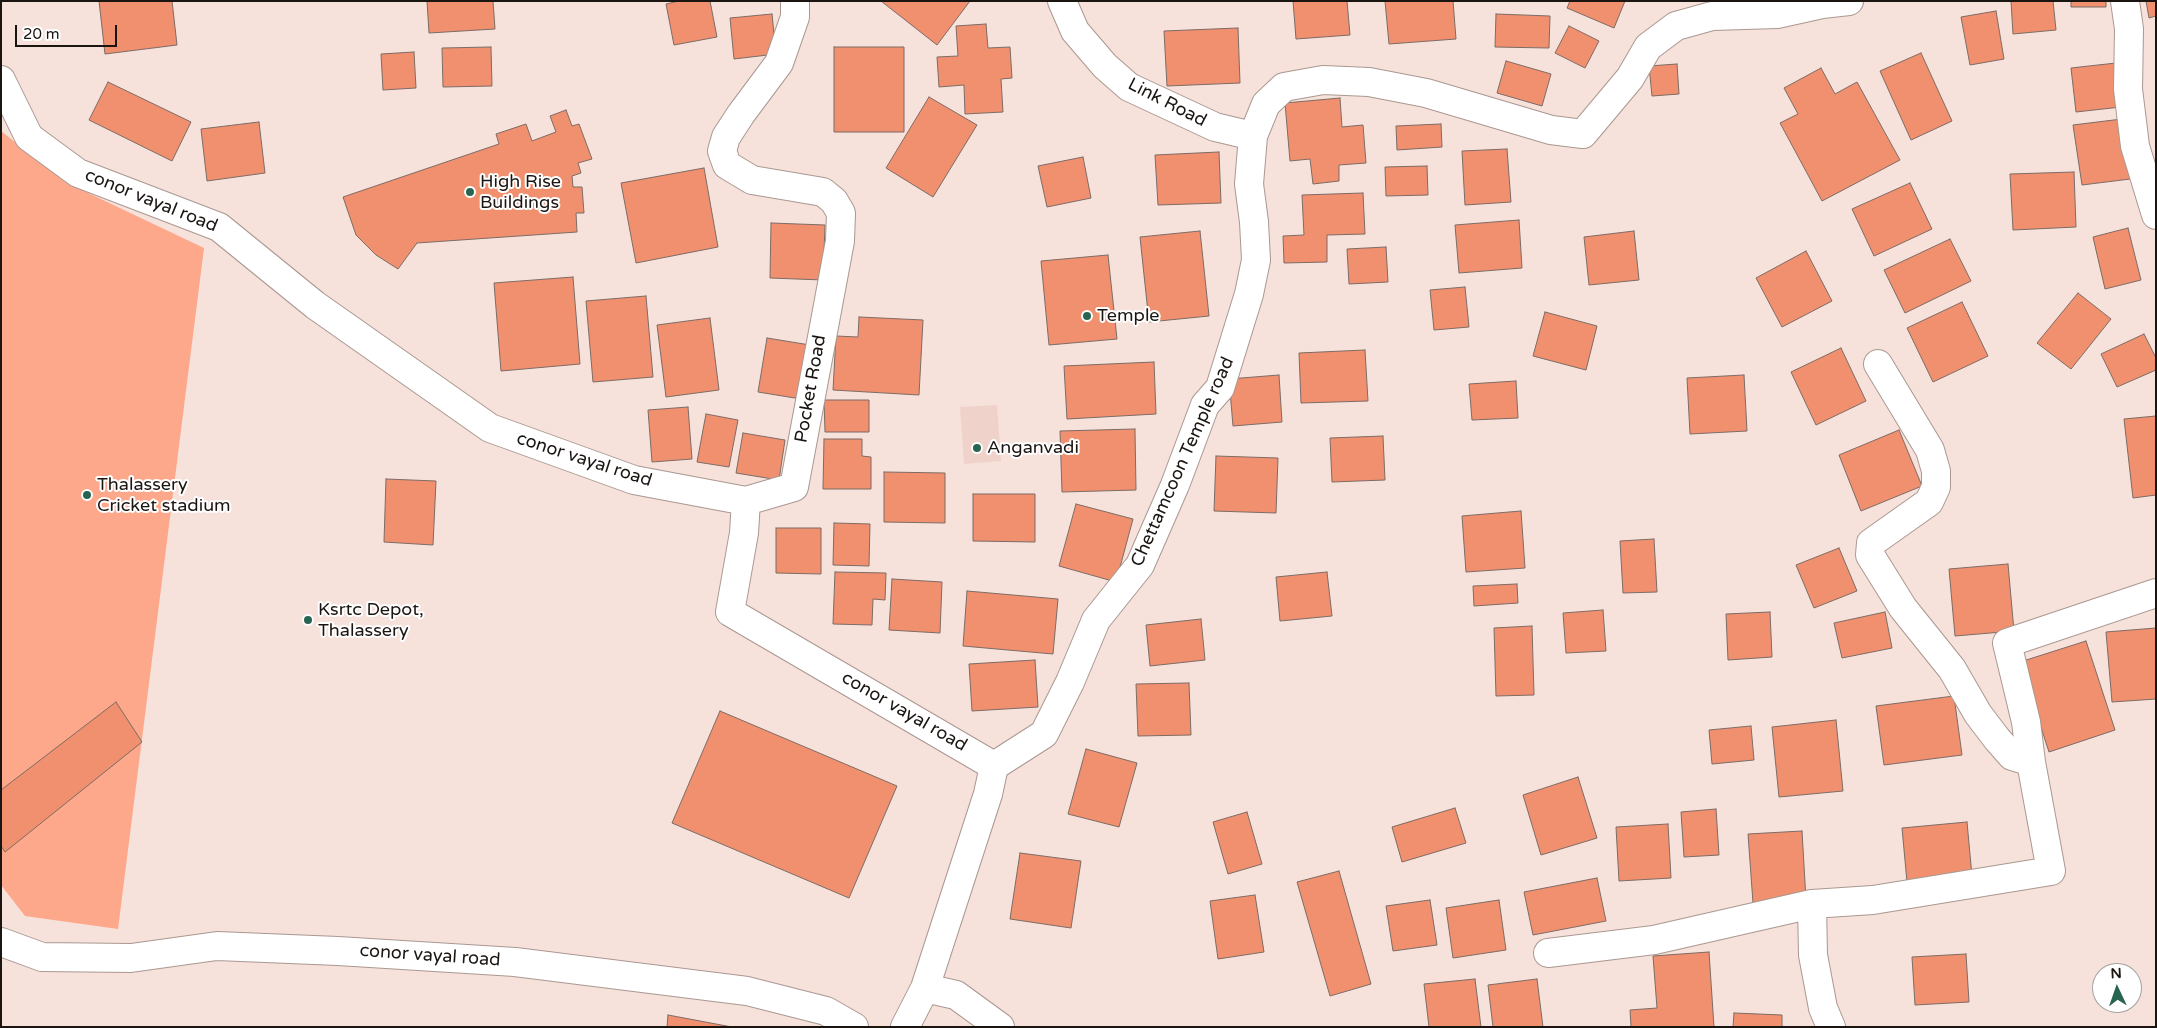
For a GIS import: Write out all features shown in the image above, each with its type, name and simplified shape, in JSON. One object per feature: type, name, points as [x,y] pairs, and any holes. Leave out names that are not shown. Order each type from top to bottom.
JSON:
[{"type":"street","name":"Pocket Road","points":[[746,501],[794,487],[840,241],[840,213],[834,202],[823,192],[752,180],[727,165],[722,151],[726,138],[741,114],[779,63],[795,17],[795,1]]},
{"type":"street","name":"Link Road","points":[[1062,1],[1075,31],[1105,66],[1128,87],[1215,127],[1253,136]]},
{"type":"street","name":"Chettamcoon Temple road","points":[[994,766],[1044,734],[1070,682],[1096,620],[1140,565],[1175,485],[1206,405],[1220,388],[1249,294],[1256,260],[1254,222],[1248,184],[1253,136],[1266,104],[1284,87],[1323,80],[1369,82],[1426,93],[1552,130],[1583,134],[1630,78],[1648,47],[1676,26],[1712,16],[1778,14],[1822,4],[1849,1]]},
{"type":"street","points":[[2125,1],[2129,29],[2128,89],[2135,146],[2156,215]]},
{"type":"street","name":"conor vayal road","points":[[1,80],[29,137],[78,173],[219,227],[315,305],[490,428],[634,480],[746,501],[744,534],[730,612],[994,766]]},
{"type":"street","points":[[1878,364],[1923,438],[1936,471],[1936,487],[1929,502],[1871,544],[1870,555],[1903,608],[1952,670],[1978,714],[1992,733],[2012,756],[2031,762]]},
{"type":"street","points":[[1548,953],[1654,940],[1812,904],[1873,900],[2051,871],[2031,762],[2026,722],[2007,643],[2156,592]]},
{"type":"street","points":[[904,1027],[925,988],[988,794],[994,766]]},
{"type":"street","points":[[1812,904],[1813,955],[1823,1008],[1831,1027]]},
{"type":"street","name":"conor vayal road","points":[[1,942],[42,957],[131,958],[217,946],[338,950],[515,962],[747,991],[826,1011],[854,1027]]},
{"type":"street","points":[[925,988],[956,995],[1000,1027]]},
{"type":"shaded area","name":"Thalassery Cricket stadium","points":[[1,131],[65,182],[204,248],[118,929],[25,916],[1,885]]},
{"type":"shaded area","points":[[997,405],[1001,461],[964,464],[960,407]]},
{"type":"building","points":[[99,1],[172,1],[177,45],[105,54]]},
{"type":"building","points":[[427,1],[493,1],[495,29],[429,33]]},
{"type":"building","points":[[679,1],[710,1],[717,37],[674,45],[666,4]]},
{"type":"building","points":[[881,1],[970,1],[937,45]]},
{"type":"building","points":[[1293,1],[1347,1],[1350,35],[1296,39]]},
{"type":"building","points":[[1385,1],[1453,1],[1456,39],[1389,44]]},
{"type":"building","points":[[1570,1],[1625,1],[1614,28],[1567,8]]},
{"type":"building","points":[[2011,1],[2053,1],[2056,30],[2013,34]]},
{"type":"building","points":[[2071,1],[2106,1],[2106,7],[2071,7]]},
{"type":"building","points":[[2146,1],[2156,1],[2156,16],[2149,18]]},
{"type":"building","points":[[1996,11],[2004,59],[1970,65],[1961,17]]},
{"type":"building","points":[[772,14],[776,54],[734,59],[730,18]]},
{"type":"building","points":[[1496,14],[1550,16],[1549,48],[1495,47]]},
{"type":"building","points":[[986,24],[988,48],[1010,47],[1012,78],[1001,79],[1003,112],[965,114],[964,85],[939,87],[937,57],[958,56],[956,26]]},
{"type":"building","points":[[1569,26],[1599,41],[1585,68],[1555,53]]},
{"type":"building","points":[[1238,28],[1240,83],[1167,86],[1164,31]]},
{"type":"building","points":[[491,47],[492,86],[443,87],[442,48]]},
{"type":"building","points":[[834,47],[904,47],[904,132],[834,132]]},
{"type":"building","points":[[414,52],[416,88],[383,90],[381,54]]},
{"type":"building","points":[[1921,53],[1952,121],[1911,140],[1880,71]]},
{"type":"building","points":[[1506,61],[1551,74],[1542,106],[1497,93]]},
{"type":"building","points":[[2116,63],[2121,107],[2076,112],[2071,68]]},
{"type":"building","points":[[1677,64],[1679,94],[1652,96],[1649,66]]},
{"type":"building","points":[[1821,68],[1835,94],[1857,82],[1900,160],[1822,201],[1780,123],[1798,114],[1784,88]]},
{"type":"building","points":[[108,82],[191,122],[172,161],[89,120]]},
{"type":"building","points":[[929,97],[977,125],[933,197],[886,168]]},
{"type":"building","points":[[1340,98],[1342,127],[1363,125],[1366,163],[1339,165],[1339,181],[1313,184],[1310,159],[1290,161],[1285,103]]},
{"type":"building","name":"High Rise Buildings","points":[[566,110],[572,126],[579,124],[592,159],[578,163],[581,173],[572,176],[573,187],[582,187],[584,213],[576,213],[577,232],[417,243],[398,269],[376,255],[356,235],[343,197],[499,144],[496,134],[526,124],[532,141],[556,132],[550,116]]},
{"type":"building","points":[[2122,119],[2130,179],[2082,185],[2073,125]]},
{"type":"building","points":[[259,122],[265,173],[207,181],[201,129]]},
{"type":"building","points":[[1441,124],[1442,147],[1397,150],[1396,126]]},
{"type":"building","points":[[1507,149],[1511,202],[1465,205],[1462,151]]},
{"type":"building","points":[[1219,152],[1221,203],[1158,205],[1155,155]]},
{"type":"building","points":[[1083,157],[1091,198],[1047,207],[1038,166]]},
{"type":"building","points":[[1427,166],[1428,195],[1386,196],[1385,167]]},
{"type":"building","points":[[704,168],[718,247],[636,263],[621,183]]},
{"type":"building","points":[[2074,172],[2076,227],[2013,230],[2010,174]]},
{"type":"building","points":[[1910,183],[1932,229],[1874,256],[1852,209]]},
{"type":"building","points":[[1363,193],[1365,234],[1327,235],[1327,262],[1284,263],[1283,236],[1304,235],[1302,195]]},
{"type":"building","points":[[1519,220],[1522,268],[1459,273],[1455,225]]},
{"type":"building","points":[[771,223],[825,225],[823,280],[770,278]]},
{"type":"building","points":[[2128,228],[2141,280],[2105,289],[2093,237]]},
{"type":"building","points":[[1200,231],[1209,316],[1149,322],[1140,237]]},
{"type":"building","points":[[1634,231],[1639,280],[1589,285],[1584,237]]},
{"type":"building","points":[[1950,239],[1971,281],[1905,313],[1884,270]]},
{"type":"building","points":[[1386,247],[1388,282],[1349,284],[1347,249]]},
{"type":"building","points":[[1806,251],[1832,301],[1782,327],[1756,278]]},
{"type":"building","points":[[1108,255],[1117,339],[1049,345],[1041,261]]},
{"type":"building","points":[[573,277],[580,364],[501,371],[494,283]]},
{"type":"building","points":[[1465,287],[1469,327],[1434,330],[1430,290]]},
{"type":"building","points":[[2078,293],[2111,319],[2071,369],[2037,343]]},
{"type":"building","points":[[646,296],[653,377],[593,382],[586,301]]},
{"type":"building","points":[[1962,302],[1988,356],[1933,382],[1907,328]]},
{"type":"building","points":[[1545,312],[1597,326],[1586,370],[1533,356]]},
{"type":"building","points":[[859,317],[923,320],[919,395],[833,390],[836,336],[858,337]]},
{"type":"building","points":[[710,318],[719,390],[666,397],[657,325]]},
{"type":"building","points":[[2144,334],[2156,358],[2156,370],[2117,387],[2101,354]]},
{"type":"building","points":[[767,338],[810,345],[801,399],[758,392]]},
{"type":"building","points":[[1841,348],[1866,401],[1816,425],[1791,372]]},
{"type":"building","points":[[1365,350],[1368,401],[1301,403],[1299,353]]},
{"type":"building","points":[[1154,362],[1156,414],[1067,419],[1064,366]]},
{"type":"building","points":[[1279,375],[1282,422],[1233,426],[1229,379]]},
{"type":"building","points":[[1744,375],[1747,431],[1690,434],[1687,378]]},
{"type":"building","points":[[1516,381],[1518,418],[1472,420],[1469,384]]},
{"type":"building","points":[[824,400],[869,400],[869,432],[825,432]]},
{"type":"building","points":[[688,407],[692,459],[652,462],[648,410]]},
{"type":"building","points":[[706,414],[738,420],[729,467],[697,462]]},
{"type":"building","points":[[2156,416],[2156,495],[2133,498],[2124,419]]},
{"type":"building","points":[[1135,429],[1136,490],[1062,492],[1060,431]]},
{"type":"building","points":[[1899,430],[1922,486],[1861,511],[1839,455]]},
{"type":"building","points":[[743,433],[785,440],[779,480],[736,473]]},
{"type":"building","points":[[1383,436],[1385,480],[1332,482],[1330,438]]},
{"type":"building","points":[[824,439],[862,439],[862,456],[871,457],[871,489],[823,489]]},
{"type":"building","points":[[1216,456],[1278,458],[1276,513],[1214,511]]},
{"type":"building","points":[[884,472],[945,473],[945,523],[884,522]]},
{"type":"building","points":[[386,479],[436,481],[433,545],[384,542]]},
{"type":"building","points":[[973,494],[1035,494],[1035,542],[973,541]]},
{"type":"building","points":[[1076,504],[1133,519],[1116,582],[1059,566]]},
{"type":"building","points":[[1521,511],[1525,568],[1466,572],[1462,516]]},
{"type":"building","points":[[834,523],[870,524],[869,566],[833,565]]},
{"type":"building","points":[[776,528],[821,528],[821,574],[776,573]]},
{"type":"building","points":[[1654,539],[1657,592],[1623,593],[1620,541]]},
{"type":"building","points":[[1839,548],[1857,591],[1814,608],[1796,565]]},
{"type":"building","points":[[2008,564],[2014,631],[1955,636],[1949,569]]},
{"type":"building","points":[[835,572],[886,573],[885,600],[873,599],[872,625],[833,624]]},
{"type":"building","points":[[1327,572],[1332,616],[1280,621],[1276,577]]},
{"type":"building","points":[[892,579],[942,582],[940,633],[889,630]]},
{"type":"building","points":[[1517,584],[1518,603],[1474,606],[1473,586]]},
{"type":"building","points":[[967,591],[1058,599],[1053,654],[963,646]]},
{"type":"building","points":[[1603,610],[1606,651],[1566,653],[1563,613]]},
{"type":"building","points":[[1770,612],[1772,657],[1728,660],[1726,614]]},
{"type":"building","points":[[1885,612],[1892,648],[1842,658],[1834,623]]},
{"type":"building","points":[[1201,619],[1205,660],[1150,666],[1146,625]]},
{"type":"building","points":[[1532,626],[1534,695],[1496,696],[1494,628]]},
{"type":"building","points":[[2156,628],[2156,699],[2112,702],[2106,632]]},
{"type":"building","points":[[2086,641],[2115,730],[2049,752],[2020,662]]},
{"type":"building","points":[[1035,660],[1038,707],[972,711],[969,664]]},
{"type":"building","points":[[1189,683],[1191,735],[1138,736],[1136,684]]},
{"type":"building","points":[[1954,696],[1962,755],[1884,765],[1876,706]]},
{"type":"building","points":[[116,702],[142,742],[5,852],[1,846],[1,790]]},
{"type":"building","points":[[720,711],[897,786],[849,898],[672,823]]},
{"type":"building","points":[[1836,720],[1843,791],[1779,797],[1772,727]]},
{"type":"building","points":[[1751,726],[1754,760],[1712,764],[1709,730]]},
{"type":"building","points":[[1086,749],[1137,763],[1119,827],[1068,814]]},
{"type":"building","points":[[1578,777],[1597,838],[1541,855],[1523,795]]},
{"type":"building","points":[[1455,808],[1466,843],[1402,862],[1392,827]]},
{"type":"building","points":[[1716,809],[1719,855],[1684,857],[1681,812]]},
{"type":"building","points":[[1247,812],[1262,864],[1228,874],[1213,822]]},
{"type":"building","points":[[1967,822],[1972,876],[1907,882],[1902,828]]},
{"type":"building","points":[[1668,824],[1671,878],[1619,881],[1616,827]]},
{"type":"building","points":[[1802,831],[1806,900],[1753,903],[1748,834]]},
{"type":"building","points":[[1020,853],[1081,861],[1071,928],[1010,919]]},
{"type":"building","points":[[1339,871],[1371,984],[1330,996],[1297,882]]},
{"type":"building","points":[[1597,878],[1606,921],[1533,935],[1524,892]]},
{"type":"building","points":[[1255,895],[1264,952],[1218,959],[1210,901]]},
{"type":"building","points":[[1430,900],[1437,945],[1393,951],[1386,906]]},
{"type":"building","points":[[1499,900],[1506,950],[1453,958],[1446,908]]},
{"type":"building","points":[[1709,952],[1714,1027],[1631,1027],[1630,1010],[1657,1008],[1653,956]]},
{"type":"building","points":[[1966,954],[1969,1002],[1915,1005],[1912,957]]},
{"type":"building","points":[[1475,979],[1481,1027],[1429,1027],[1424,984]]},
{"type":"building","points":[[1537,979],[1543,1027],[1493,1027],[1488,985]]},
{"type":"building","points":[[1734,1013],[1782,1015],[1782,1027],[1733,1027]]},
{"type":"building","points":[[668,1015],[732,1027],[667,1027]]},
{"type":"place","name":"High Rise Buildings","points":[[470,192]]},
{"type":"place","name":"Temple","points":[[1087,316]]},
{"type":"place","name":"Anganvadi","points":[[977,448]]},
{"type":"place","name":"Thalassery Cricket stadium","points":[[87,495]]},
{"type":"place","name":"Ksrtc Depot, Thalassery","points":[[308,620]]}]
